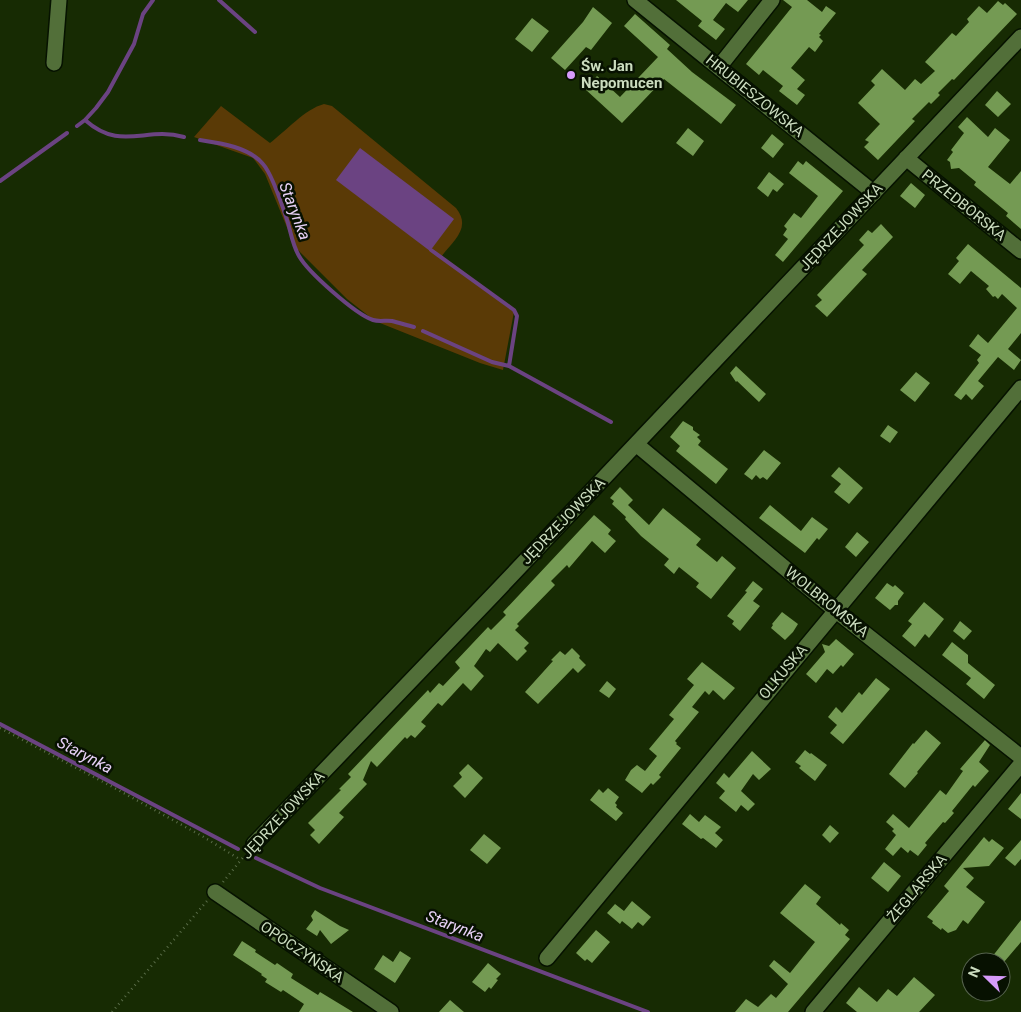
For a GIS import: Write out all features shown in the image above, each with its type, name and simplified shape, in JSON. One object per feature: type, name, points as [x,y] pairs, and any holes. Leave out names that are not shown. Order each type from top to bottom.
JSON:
[{"type":"street","points":[[54,63],[59,0]]},
{"type":"street","name":"HRUBIESZOWSKA","points":[[635,0],[874,193]]},
{"type":"street","points":[[719,67],[772,0]]},
{"type":"street","name":"JĘDRZEJOWSKA","points":[[254,844],[1021,37]]},
{"type":"street","name":"PRZEDBORSKA","points":[[906,158],[1021,252]]},
{"type":"street","name":"OLKUSKA","points":[[547,958],[1021,388]]},
{"type":"street","name":"WOLBROMSKA","points":[[636,444],[835,610],[1021,757]]},
{"type":"street","name":"ŻEGLARSKA","points":[[812,1012],[1021,764]]},
{"type":"street","name":"OPOCZYŃSKA","points":[[215,892],[391,1012]]},
{"type":"path","points":[[0,728],[109,785],[202,836],[241,860]]},
{"type":"path","name":"JĘDRZEJOWSKA","points":[[112,1012],[254,844]]},
{"type":"shaded area","points":[[324,104],[332,106],[456,208],[462,222],[461,228],[455,240],[441,257],[514,312],[503,370],[480,363],[375,321],[347,299],[295,247],[265,174],[253,158],[194,137],[221,106],[270,143],[303,115]]},
{"type":"shaded area","points":[[360,148],[454,219],[430,251],[336,180]]},
{"type":"building","points":[[676,0],[748,0],[738,12],[726,3],[713,20],[725,29],[716,40],[698,26],[702,21]]},
{"type":"building","points":[[783,0],[807,0],[822,12],[826,6],[836,13],[819,34],[823,41],[815,52],[809,47],[791,68],[805,80],[797,89],[805,95],[797,105],[779,91],[783,86],[763,70],[759,75],[746,64],[792,7]]},
{"type":"building","points":[[998,1],[1003,5],[1005,3],[1017,14],[954,80],[952,79],[938,93],[940,95],[931,104],[929,102],[912,119],[915,121],[878,160],[864,147],[869,142],[865,140],[880,124],[858,103],[875,85],[871,81],[882,69],[905,90],[915,79],[921,84],[935,71],[925,62],[952,33],[956,36],[969,22],[967,19],[979,6],[987,13]]},
{"type":"building","points":[[593,7],[612,23],[591,50],[586,47],[565,70],[551,58],[583,22]]},
{"type":"building","points":[[635,14],[670,45],[667,49],[692,72],[736,105],[721,124],[664,79],[622,123],[585,89],[597,76],[620,97],[658,57],[624,26]]},
{"type":"building","points":[[532,18],[549,31],[532,52],[515,39]]},
{"type":"building","points":[[997,91],[1011,104],[998,117],[985,105]]},
{"type":"building","points":[[967,117],[988,137],[995,128],[1010,140],[988,167],[1010,184],[1021,171],[1021,229],[1006,216],[1008,213],[974,185],[976,182],[959,168],[951,169],[950,162],[947,160],[953,152],[951,150],[964,133],[958,127]]},
{"type":"building","points":[[688,128],[704,141],[693,156],[676,143]]},
{"type":"building","points":[[772,134],[784,144],[773,158],[761,148]]},
{"type":"building","points":[[798,161],[803,165],[806,161],[843,191],[783,262],[775,255],[788,239],[783,235],[787,229],[784,226],[794,213],[801,218],[818,196],[789,173]]},
{"type":"building","points":[[769,172],[784,184],[777,192],[773,189],[768,197],[757,188]]},
{"type":"building","points":[[911,183],[925,195],[915,208],[900,196]]},
{"type":"building","points":[[881,224],[893,237],[862,270],[867,274],[827,317],[815,306],[822,300],[817,295],[864,245],[859,240],[868,230],[872,233]]},
{"type":"building","points":[[968,244],[1021,288],[1021,333],[1008,349],[1021,360],[1014,370],[998,357],[978,381],[984,386],[972,400],[966,394],[961,400],[954,395],[979,363],[977,360],[981,355],[969,346],[978,334],[988,343],[1017,308],[1002,294],[998,299],[995,296],[993,297],[986,289],[989,286],[971,271],[960,284],[948,274],[959,261],[956,258]]},
{"type":"building","points":[[736,366],[766,394],[759,402],[736,382],[730,373]]},
{"type":"building","points":[[916,372],[930,383],[915,402],[900,390]]},
{"type":"building","points":[[683,421],[693,427],[693,430],[700,435],[697,437],[701,441],[698,445],[728,469],[716,484],[676,451],[680,446],[670,437]]},
{"type":"building","points":[[888,425],[898,432],[890,443],[880,436]]},
{"type":"building","points":[[764,450],[781,463],[767,480],[763,477],[760,479],[756,475],[752,480],[744,474]]},
{"type":"building","points":[[839,467],[863,488],[849,504],[834,492],[841,484],[831,476]]},
{"type":"building","points":[[620,487],[633,500],[628,505],[649,525],[663,508],[701,539],[696,545],[717,562],[722,556],[736,568],[711,599],[696,587],[699,583],[679,567],[674,574],[664,565],[669,559],[641,536],[625,519],[626,517],[612,504],[614,501],[610,498]]},
{"type":"building","points":[[770,505],[801,531],[812,517],[828,529],[819,540],[817,538],[805,553],[759,518]]},
{"type":"building","points":[[594,515],[611,530],[608,534],[616,541],[605,553],[592,541],[569,568],[567,565],[551,581],[555,585],[517,624],[519,626],[515,630],[529,643],[524,648],[527,651],[517,661],[498,643],[490,652],[486,649],[474,666],[484,676],[471,691],[463,683],[442,706],[438,703],[421,722],[426,726],[415,738],[411,735],[407,739],[405,737],[377,767],[371,761],[363,780],[367,784],[339,813],[344,817],[319,844],[310,835],[315,830],[308,823],[341,790],[339,789],[351,777],[348,774],[428,690],[430,693],[439,683],[443,686],[460,668],[455,662],[488,627],[491,630],[506,615],[503,612]]},
{"type":"building","points":[[857,532],[869,542],[856,557],[845,547]]},
{"type":"building","points":[[753,581],[763,589],[753,601],[760,606],[740,631],[732,624],[734,621],[727,616],[747,592],[745,591]]},
{"type":"building","points":[[887,583],[893,587],[895,585],[904,593],[898,601],[898,605],[895,605],[890,610],[875,598]]},
{"type":"building","points":[[924,602],[944,619],[929,638],[925,634],[915,647],[902,636],[912,624],[908,621]]},
{"type":"building","points":[[782,612],[798,624],[785,640],[771,628]]},
{"type":"building","points":[[960,621],[972,631],[964,640],[953,631]]},
{"type":"building","points":[[836,639],[854,654],[843,667],[841,665],[833,674],[827,669],[816,683],[806,674],[825,652],[822,644],[829,646]]},
{"type":"building","points":[[952,642],[968,655],[968,663],[995,685],[984,699],[966,684],[971,678],[942,655]]},
{"type":"building","points":[[572,648],[586,665],[578,673],[573,668],[538,704],[525,692],[560,651],[565,655]]},
{"type":"building","points":[[702,662],[735,688],[724,700],[713,690],[709,695],[705,691],[692,707],[699,712],[675,741],[681,748],[659,775],[661,777],[653,785],[651,783],[642,793],[625,780],[631,770],[637,765],[645,771],[657,756],[649,749],[674,719],[669,715],[694,685],[687,679]]},
{"type":"building","points":[[876,678],[890,689],[843,744],[830,733],[837,725],[828,717],[836,707],[842,713],[859,692],[862,695]]},
{"type":"building","points":[[607,681],[616,689],[609,698],[599,691]]},
{"type":"building","points":[[926,730],[941,743],[905,788],[889,774],[913,743]]},
{"type":"building","points":[[985,740],[990,745],[979,762],[989,771],[975,787],[973,785],[952,811],[954,813],[945,823],[943,822],[925,843],[927,845],[918,856],[910,850],[908,853],[901,847],[893,856],[885,849],[896,835],[892,831],[894,829],[886,822],[893,814],[909,828],[940,790],[946,795],[963,771],[960,769]]},
{"type":"building","points":[[805,750],[827,765],[815,781],[799,768],[801,766],[795,762]]},
{"type":"building","points":[[752,751],[771,769],[759,780],[753,774],[741,791],[755,804],[748,811],[741,805],[736,812],[719,798],[725,791],[716,783],[724,773],[729,778]]},
{"type":"building","points":[[468,764],[483,778],[465,798],[453,786],[462,777],[459,773]]},
{"type":"building","points":[[608,788],[619,797],[615,803],[616,807],[623,813],[616,821],[590,800],[599,789],[603,793]]},
{"type":"building","points":[[1021,793],[1021,819],[1008,809]]},
{"type":"building","points":[[690,814],[699,822],[705,815],[721,827],[715,833],[723,840],[716,848],[682,824]]},
{"type":"building","points":[[830,825],[839,833],[830,843],[822,835]]},
{"type":"building","points":[[484,834],[501,848],[487,864],[470,850]]},
{"type":"building","points":[[984,837],[989,842],[992,839],[1004,848],[989,866],[963,868],[974,878],[966,887],[985,902],[968,924],[963,920],[956,930],[948,933],[942,928],[941,930],[927,917],[949,891],[944,886]]},
{"type":"building","points":[[1021,840],[1021,859],[1015,866],[1005,858]]},
{"type":"building","points":[[884,862],[901,876],[888,892],[871,878]]},
{"type":"building","points":[[805,884],[821,897],[816,904],[840,925],[841,923],[849,930],[845,935],[850,939],[788,1012],[735,1012],[746,999],[758,1007],[771,994],[776,998],[788,984],[769,966],[774,960],[790,973],[815,942],[780,913]]},
{"type":"building","points":[[632,901],[651,917],[643,926],[638,922],[632,929],[622,921],[620,924],[607,913],[615,904],[624,911]]},
{"type":"building","points":[[315,910],[349,930],[331,944],[320,930],[317,936],[306,929],[313,920],[311,916]]},
{"type":"building","points":[[1021,920],[1021,942],[1011,954],[1011,952],[996,952]]},
{"type":"building","points":[[596,930],[610,942],[592,963],[587,959],[585,961],[576,953]]},
{"type":"building","points":[[242,941],[275,965],[277,963],[293,974],[291,978],[318,995],[320,992],[353,1012],[299,1012],[304,1004],[283,990],[281,992],[265,982],[267,979],[262,974],[233,955]]},
{"type":"building","points":[[400,951],[411,958],[395,983],[374,969],[383,955],[393,962]]},
{"type":"building","points":[[488,963],[501,974],[491,989],[489,987],[485,992],[472,982]]},
{"type":"building","points":[[914,977],[935,995],[919,1012],[857,1012],[846,1003],[859,987],[877,1002],[888,989],[897,996]]},
{"type":"building","points":[[450,1000],[464,1012],[439,1012]]},
{"type":"waterway","name":"Starynka","points":[[85,120],[108,92],[134,44],[143,14],[153,0]]},
{"type":"waterway","points":[[219,0],[255,32]]},
{"type":"waterway","name":"Starynka","points":[[77,126],[85,120],[110,135],[122,137],[170,134],[184,137]]},
{"type":"waterway","name":"Starynka","points":[[0,181],[67,133]]},
{"type":"waterway","name":"Starynka","points":[[200,140],[225,144],[242,150],[257,158],[263,164],[277,192],[299,256],[312,272],[333,292],[355,310],[373,320],[392,321],[414,327]]},
{"type":"waterway","name":"Starynka","points":[[431,250],[514,310],[517,316],[509,366]]},
{"type":"waterway","name":"Starynka","points":[[423,331],[492,362],[509,366],[611,422]]},
{"type":"waterway","name":"Starynka","points":[[0,724],[238,849]]},
{"type":"waterway","name":"Starynka","points":[[256,858],[320,888],[648,1012]]},
{"type":"place","name":"Św. Jan Nepomucen","points":[[571,75]]}]
